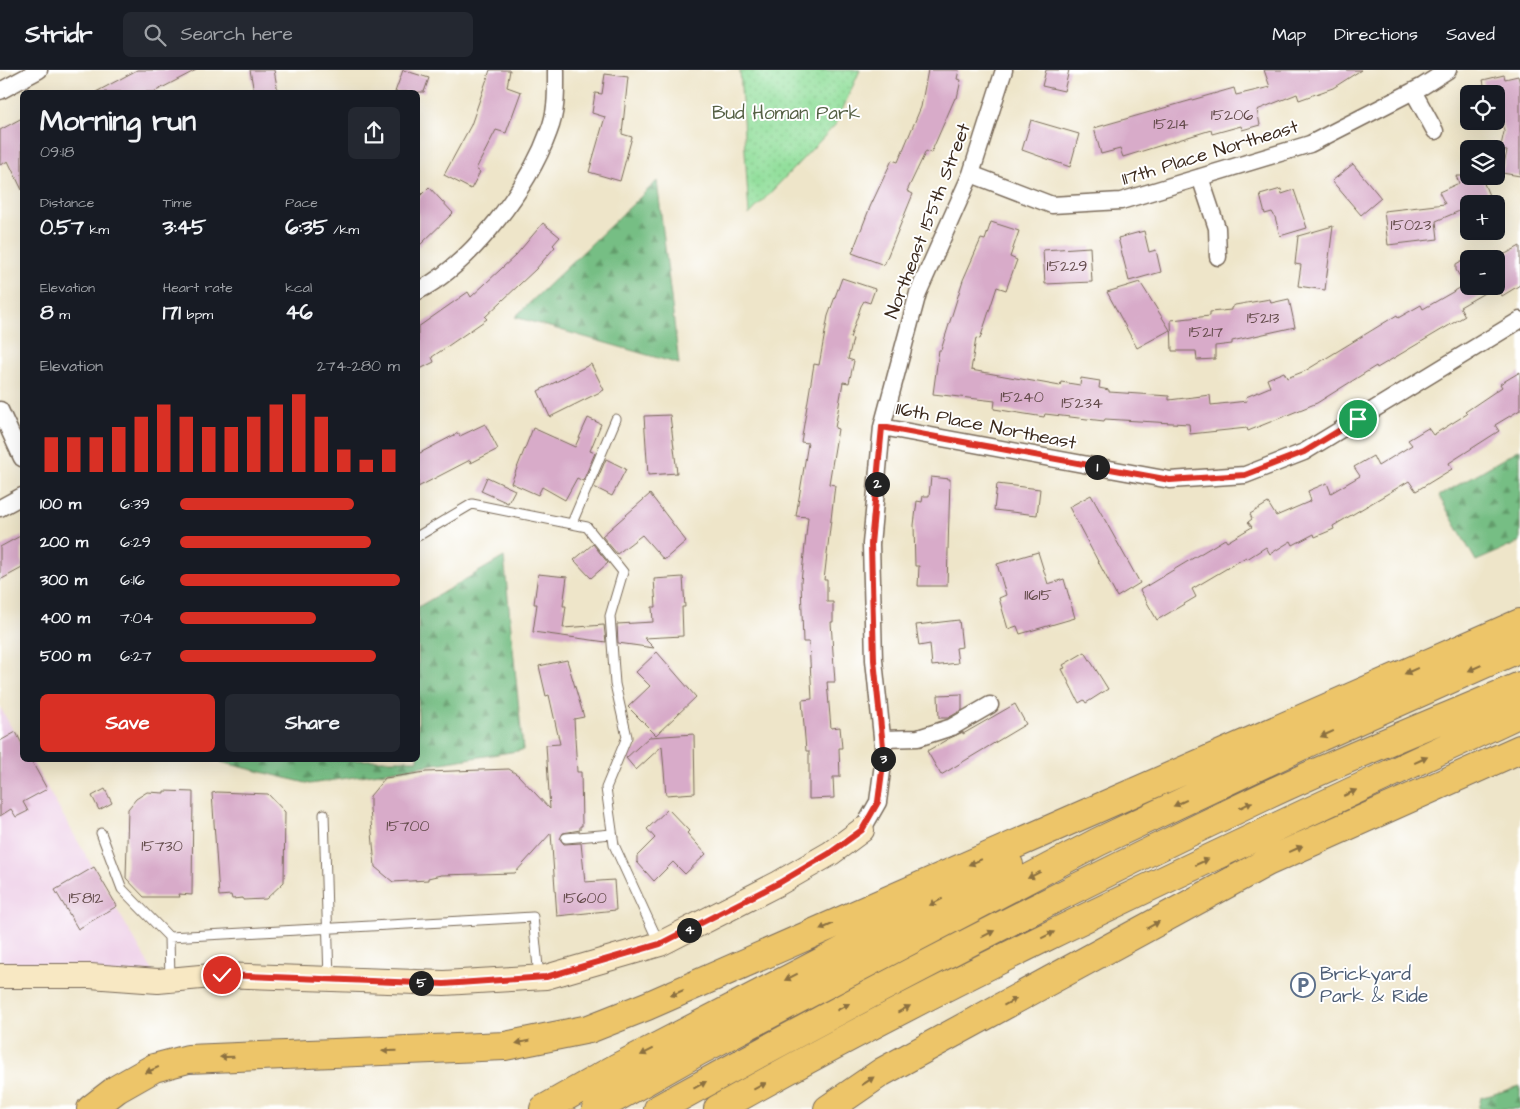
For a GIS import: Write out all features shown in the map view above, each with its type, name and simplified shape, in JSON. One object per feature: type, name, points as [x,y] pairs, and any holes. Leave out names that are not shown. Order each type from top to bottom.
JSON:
[{"type":"highway","points":[[91,1109],[117,1089],[154,1068],[188,1059],[505,1046],[589,1028],[647,1006],[1520,623]]},
{"type":"highway","points":[[596,1109],[716,1042],[1098,842],[1320,737],[1520,648]]},
{"type":"highway","points":[[658,1109],[853,1002],[1265,796],[1520,686]]},
{"type":"highway","points":[[718,1109],[997,960],[1520,714]]},
{"type":"highway","points":[[1377,780],[1410,732]]},
{"type":"highway","points":[[544,1109],[626,1062],[1244,745]]},
{"type":"highway","points":[[828,1109],[882,1072],[1267,862],[1520,749]]},
{"type":"street","points":[[0,91],[39,70]]},
{"type":"street","points":[[420,290],[437,281],[480,241],[530,172],[550,130],[556,105],[556,70]]},
{"type":"street","name":"Northeast 155th Street","points":[[862,830],[878,802],[884,756],[874,660],[871,544],[882,427],[918,293],[971,174],[1004,70]]},
{"type":"street","name":"117th Place Northeast","points":[[971,174],[1052,205],[1121,201],[1310,144],[1413,91],[1448,70]]},
{"type":"street","points":[[1413,91],[1435,130]]},
{"type":"street","points":[[1200,177],[1217,228],[1218,257]]},
{"type":"street","name":"116th Place Northeast","points":[[882,427],[1170,480],[1245,475],[1304,452],[1520,320]]},
{"type":"street","points":[[0,410],[20,454]]},
{"type":"street","points":[[0,508],[20,497]]},
{"type":"street","points":[[882,739],[918,738],[952,726],[990,705]]},
{"type":"street","points":[[0,976],[170,980],[222,975],[444,984],[539,977],[578,969],[660,944],[779,883],[830,853],[862,830]]},
{"type":"lane","points":[[572,524],[616,419]]},
{"type":"lane","points":[[420,535],[472,504],[587,527],[623,572],[610,616],[615,684],[627,737],[606,788],[614,845],[660,944]]},
{"type":"lane","points":[[324,814],[329,979]]},
{"type":"lane","points":[[101,833],[122,888],[169,937],[170,980]]},
{"type":"lane","points":[[566,838],[612,834]]},
{"type":"lane","points":[[169,937],[533,917],[539,977]]},
{"type":"shaded area","points":[[0,707],[20,742],[20,762],[32,762],[156,977],[0,976]]},
{"type":"green space","name":"Bud Homan Park","points":[[740,70],[860,70],[836,124],[749,215]]},
{"type":"green space","points":[[657,181],[679,364],[515,317]]},
{"type":"green space","points":[[1520,449],[1520,542],[1476,561],[1439,496]]},
{"type":"green space","points":[[504,557],[523,750],[310,784],[221,762],[420,762],[420,606]]},
{"type":"green space","points":[[1520,1086],[1520,1109],[1478,1109],[1481,1098]]},
{"type":"building","points":[[137,70],[196,70],[158,90],[100,90]]},
{"type":"building","points":[[250,70],[274,70],[278,90],[254,90]]},
{"type":"building","points":[[403,70],[429,78],[424,92],[420,92],[420,90],[396,90]]},
{"type":"building","points":[[490,70],[510,70],[507,87],[521,92],[506,133],[496,130],[476,169],[480,172],[471,189],[444,175],[471,125]]},
{"type":"building","points":[[928,70],[959,70],[957,79],[961,80],[957,98],[955,98],[931,153],[926,151],[907,191],[913,194],[884,265],[852,253],[870,207],[892,160],[898,162],[921,107]]},
{"type":"building","points":[[1046,70],[1069,70],[1064,91],[1042,86]]},
{"type":"building","points":[[1264,70],[1361,70],[1333,88],[1299,100],[1297,94],[1257,110],[1260,125],[1242,130],[1241,126],[1212,134],[1211,130],[1123,157],[1120,149],[1101,154],[1094,128],[1234,88],[1236,95],[1270,87]]},
{"type":"building","points":[[605,74],[628,77],[622,134],[632,137],[620,181],[589,172],[605,117],[592,113],[595,93],[602,94]]},
{"type":"building","points":[[1504,75],[1505,79],[1518,76],[1520,84],[1520,176],[1505,174],[1507,151],[1505,151],[1505,140],[1502,140],[1505,130],[1505,85],[1484,85],[1483,80]]},
{"type":"building","points":[[20,119],[20,186],[8,161],[0,165],[0,130]]},
{"type":"building","points":[[1031,120],[1079,134],[1070,167],[1022,150]]},
{"type":"building","points":[[1353,164],[1381,198],[1361,215],[1332,181]]},
{"type":"building","points":[[1456,176],[1460,176],[1460,185],[1485,185],[1489,195],[1460,195],[1460,211],[1436,221],[1438,239],[1388,245],[1384,211],[1445,204],[1439,192],[1459,183]]},
{"type":"building","points":[[429,187],[453,213],[420,245],[420,196]]},
{"type":"building","points":[[1281,189],[1282,194],[1294,190],[1307,228],[1280,236],[1272,212],[1265,214],[1260,195]]},
{"type":"building","points":[[991,222],[1019,231],[1010,257],[1017,260],[1006,290],[997,287],[980,339],[976,338],[971,370],[1060,386],[1061,382],[1080,385],[1081,378],[1100,381],[1099,388],[1109,390],[1109,392],[1169,396],[1169,400],[1210,395],[1211,405],[1247,401],[1246,397],[1270,387],[1267,379],[1284,372],[1287,378],[1305,371],[1397,315],[1398,318],[1421,305],[1423,309],[1460,288],[1460,295],[1481,295],[1460,307],[1465,316],[1377,368],[1376,366],[1317,403],[1248,431],[1247,428],[1190,434],[1189,424],[1105,419],[1104,421],[1045,414],[1044,417],[994,409],[995,401],[933,394],[939,350],[941,350],[963,280],[981,239],[985,240]]},
{"type":"building","points":[[543,223],[560,237],[553,245],[555,247],[536,269],[485,317],[487,319],[432,357],[434,362],[420,369],[420,326],[468,292],[471,297],[516,255]]},
{"type":"building","points":[[1333,226],[1325,290],[1298,286],[1301,265],[1295,264],[1298,236]]},
{"type":"building","points":[[1144,231],[1149,252],[1156,250],[1161,272],[1129,281],[1118,238]]},
{"type":"building","points":[[1520,246],[1520,285],[1505,294],[1505,254]]},
{"type":"building","points":[[1090,247],[1092,282],[1045,284],[1043,250]]},
{"type":"building","points":[[1460,262],[1460,277],[1456,270],[1456,264]]},
{"type":"building","points":[[842,278],[875,289],[870,303],[864,301],[861,306],[850,338],[853,339],[848,359],[854,361],[849,383],[843,382],[835,428],[838,429],[829,484],[835,485],[824,580],[827,580],[827,602],[833,602],[833,622],[831,622],[835,682],[827,682],[831,728],[840,727],[842,748],[839,748],[840,777],[833,777],[834,798],[809,799],[809,751],[806,751],[802,700],[812,699],[809,642],[803,642],[801,582],[808,517],[796,516],[808,443],[801,442],[814,364],[819,365],[828,316]]},
{"type":"building","points":[[1140,282],[1170,330],[1137,348],[1107,292]]},
{"type":"building","points":[[1270,299],[1271,303],[1289,299],[1295,327],[1232,341],[1232,344],[1215,346],[1215,359],[1197,360],[1196,351],[1172,351],[1171,320],[1210,316],[1210,312],[1231,310],[1235,305]]},
{"type":"building","points":[[591,364],[604,390],[550,417],[538,391]]},
{"type":"building","points":[[1520,372],[1520,410],[1495,425],[1499,431],[1449,463],[1452,469],[1416,491],[1409,481],[1333,526],[1334,529],[1315,537],[1314,534],[1293,545],[1291,541],[1270,554],[1266,547],[1247,559],[1246,557],[1192,589],[1196,597],[1157,620],[1140,590],[1225,539],[1227,542],[1252,527],[1248,522],[1252,519],[1250,514],[1268,503],[1276,516],[1311,501],[1308,491],[1327,483],[1331,493],[1360,476],[1354,467],[1373,456],[1378,466],[1412,445],[1408,440],[1428,428],[1433,435],[1467,414],[1465,412],[1502,387],[1500,384]]},
{"type":"building","points":[[670,415],[677,473],[648,475],[644,416]]},
{"type":"building","points":[[588,418],[601,424],[590,451],[595,453],[583,481],[577,478],[565,500],[542,487],[538,495],[511,483],[533,428],[575,447]]},
{"type":"building","points":[[485,424],[498,449],[471,463],[470,460],[420,486],[420,453],[458,433],[460,436]]},
{"type":"building","points":[[606,459],[626,469],[612,496],[594,487]]},
{"type":"building","points":[[487,477],[515,490],[508,503],[481,491]]},
{"type":"building","points":[[931,477],[950,479],[947,586],[918,586],[919,566],[915,566],[914,525],[917,501],[922,502],[923,496],[929,496]]},
{"type":"building","points":[[997,484],[1040,489],[1037,515],[994,510]]},
{"type":"building","points":[[650,494],[686,541],[664,560],[642,535],[617,554],[602,536]]},
{"type":"building","points":[[1091,495],[1140,583],[1117,597],[1069,507]]},
{"type":"building","points":[[20,536],[20,569],[0,580],[0,547]]},
{"type":"building","points":[[593,544],[608,563],[591,578],[574,560]]},
{"type":"building","points":[[1038,552],[1048,584],[1064,579],[1075,618],[1020,634],[1017,626],[1008,629],[999,598],[1006,595],[997,564]]},
{"type":"building","points":[[538,574],[567,577],[563,606],[566,606],[563,628],[604,625],[606,642],[533,632],[537,604],[534,604]]},
{"type":"building","points":[[683,577],[685,607],[682,607],[683,636],[644,638],[654,648],[618,643],[617,624],[653,622],[652,607],[656,607],[654,579]]},
{"type":"building","points":[[959,620],[962,647],[956,648],[958,663],[932,666],[930,644],[919,646],[916,625]]},
{"type":"building","points":[[657,652],[696,697],[656,735],[628,707],[650,686],[636,672]]},
{"type":"building","points":[[1085,652],[1108,689],[1086,703],[1084,700],[1079,703],[1062,669],[1065,668],[1063,665]]},
{"type":"building","points":[[567,660],[584,717],[574,719],[577,772],[581,772],[582,826],[580,826],[580,830],[563,833],[560,839],[564,844],[581,843],[585,882],[614,880],[616,910],[557,916],[551,833],[515,873],[441,875],[428,878],[428,880],[393,882],[375,867],[370,796],[385,778],[426,772],[509,769],[518,775],[550,809],[546,745],[560,744],[549,695],[546,696],[539,666]]},
{"type":"building","points":[[962,694],[962,710],[948,718],[939,718],[938,695]]},
{"type":"building","points":[[1015,704],[1026,724],[941,775],[927,751],[963,732],[963,734]]},
{"type":"building","points":[[16,732],[20,740],[20,762],[32,762],[47,789],[23,802],[28,811],[16,817],[11,809],[0,816],[0,741]]},
{"type":"building","points":[[694,734],[695,793],[666,795],[662,746],[636,770],[626,758],[649,737]]},
{"type":"building","points":[[105,789],[112,803],[99,810],[92,796]]},
{"type":"building","points":[[164,791],[193,792],[192,895],[179,894],[180,897],[144,897],[126,878],[128,809],[136,799],[147,792],[164,793]]},
{"type":"building","points":[[212,793],[268,794],[285,812],[284,882],[266,899],[243,900],[243,898],[232,899],[231,895],[219,896]]},
{"type":"building","points":[[668,809],[689,831],[687,833],[706,854],[685,874],[673,862],[654,881],[637,862],[637,856],[655,838],[647,829]]},
{"type":"building","points":[[94,867],[117,906],[78,929],[55,890]]},
{"type":"place","name":"Brickyard Park & Ride","points":[[1303,985]]},
{"type":"route","points":[[222,975],[444,984],[546,977],[660,944],[779,883],[830,853],[862,830],[878,802],[884,756],[874,660],[871,544],[882,427],[1170,480],[1245,475],[1304,452],[1358,419]]}]
